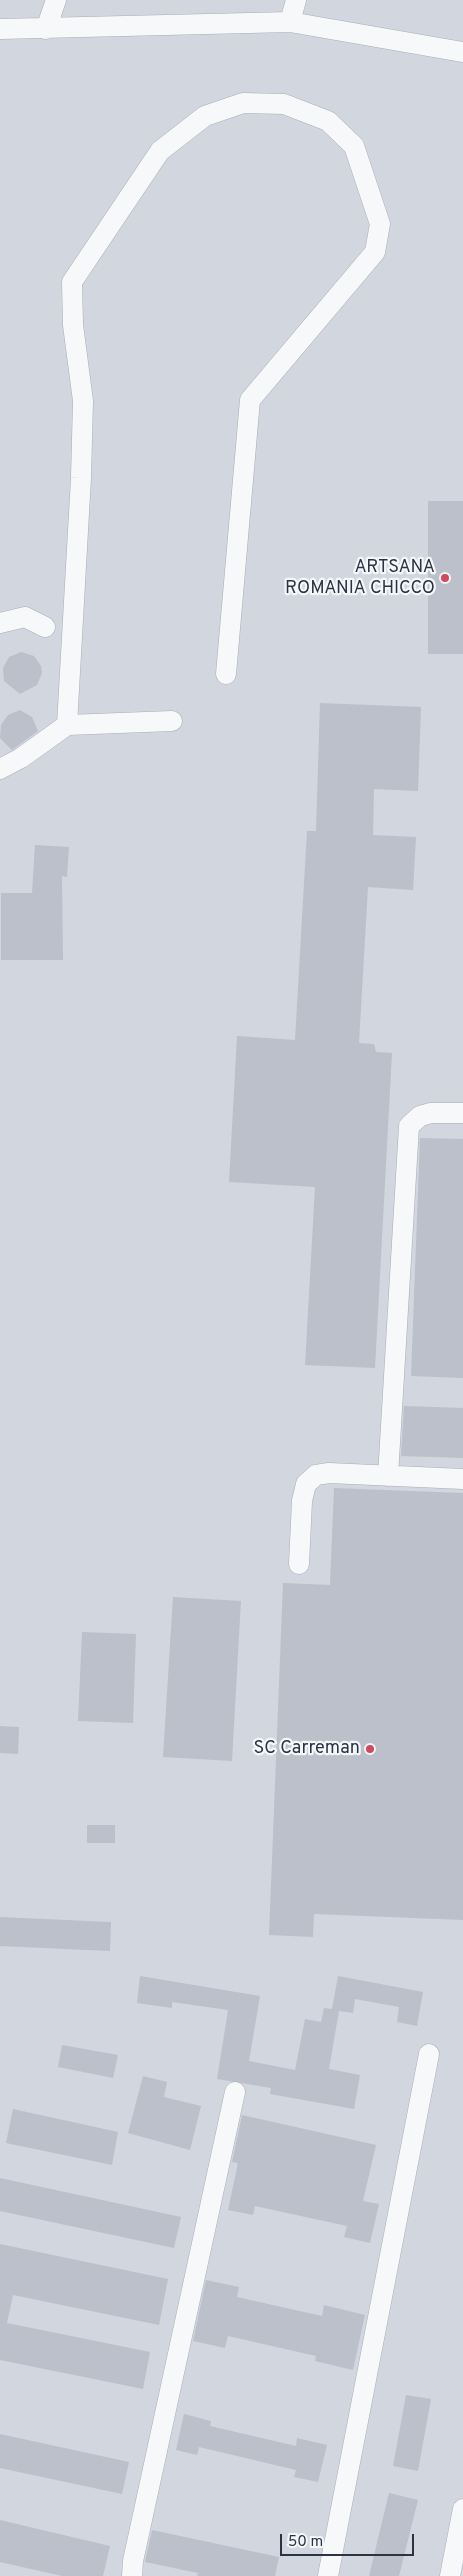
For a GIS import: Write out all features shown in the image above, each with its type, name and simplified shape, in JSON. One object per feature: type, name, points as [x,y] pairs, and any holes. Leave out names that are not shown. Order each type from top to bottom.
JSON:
[{"type":"lane","points":[[46,29],[56,0]]},
{"type":"lane","points":[[290,22],[296,0]]},
{"type":"lane","points":[[0,29],[290,22],[462,52]]},
{"type":"lane","points":[[67,725],[81,478],[83,401],[73,325],[72,282],[160,151],[205,116],[243,103],[284,104],[328,121],[354,146],[380,224],[375,252],[250,400],[226,674]]},
{"type":"lane","points":[[0,623],[24,617],[45,627]]},
{"type":"lane","points":[[0,769],[21,758],[67,725],[172,720]]},
{"type":"lane","points":[[388,1476],[409,1126],[420,1116],[431,1113],[463,1113]]},
{"type":"lane","points":[[299,1564],[302,1501],[306,1484],[316,1476],[329,1473],[463,1479]]},
{"type":"lane","points":[[328,2576],[429,2054]]},
{"type":"lane","points":[[132,2576],[133,2561],[235,2092]]},
{"type":"lane","points":[[450,2576],[463,2509]]},
{"type":"shaded area","points":[[0,0],[463,0],[463,2576],[0,2576]]},
{"type":"building","name":"ARTSANA ROMANIA CHICCO","points":[[428,501],[463,501],[463,654],[428,654]]},
{"type":"building","points":[[21,652],[34,656],[41,666],[42,673],[37,685],[20,694],[4,681],[3,668],[9,657]]},
{"type":"building","points":[[320,703],[421,707],[418,791],[374,789],[373,835],[416,837],[413,890],[368,887],[359,1043],[374,1044],[376,1052],[392,1053],[375,1368],[305,1365],[315,1187],[229,1182],[237,1036],[295,1040],[307,831],[316,831]]},
{"type":"building","points":[[20,710],[32,717],[38,731],[12,750],[0,738],[1,725],[8,715]]},
{"type":"building","points":[[35,845],[69,847],[67,877],[62,876],[63,960],[1,960],[1,893],[32,893]]},
{"type":"building","points":[[420,1138],[463,1139],[463,1378],[411,1376]]},
{"type":"building","points":[[404,1406],[463,1408],[463,1458],[401,1456]]},
{"type":"building","name":"SC Carreman","points":[[334,1488],[463,1493],[463,1920],[314,1914],[313,1937],[269,1935],[283,1583],[330,1585]]},
{"type":"building","points":[[173,1597],[241,1601],[232,1761],[163,1757]]},
{"type":"building","points":[[82,1632],[136,1634],[133,1723],[78,1721]]},
{"type":"building","points":[[0,1726],[19,1727],[18,1754],[0,1753]]},
{"type":"building","points":[[87,1825],[115,1825],[115,1843],[87,1843]]},
{"type":"building","points":[[0,1917],[111,1922],[110,1951],[0,1946]]},
{"type":"building","points":[[140,1976],[260,1996],[249,2061],[295,2070],[305,2019],[321,2022],[324,2008],[332,2009],[338,1976],[423,1992],[417,2026],[397,2022],[399,2007],[355,1999],[353,2013],[339,2011],[329,2069],[360,2075],[354,2109],[270,2094],[271,2088],[217,2079],[228,2010],[172,2002],[172,2008],[137,2003]]},
{"type":"building","points":[[62,2045],[118,2055],[113,2078],[58,2067]]},
{"type":"building","points":[[143,2076],[167,2082],[164,2097],[201,2106],[190,2150],[128,2133]]},
{"type":"building","points":[[13,2109],[118,2132],[112,2165],[6,2143]]},
{"type":"building","points":[[242,2115],[376,2145],[363,2201],[379,2204],[370,2243],[344,2237],[347,2226],[255,2206],[253,2215],[228,2210],[238,2163],[232,2162]]},
{"type":"building","points":[[0,2178],[181,2217],[174,2248],[0,2211]]},
{"type":"building","points":[[0,2244],[168,2279],[159,2325],[13,2295],[7,2323],[150,2352],[143,2389],[0,2360]]},
{"type":"building","points":[[206,2280],[239,2287],[237,2297],[322,2316],[324,2305],[365,2315],[353,2370],[315,2361],[316,2356],[228,2336],[225,2348],[193,2341]]},
{"type":"building","points":[[406,2395],[431,2399],[418,2471],[393,2466]]},
{"type":"building","points":[[184,2414],[211,2421],[210,2426],[296,2446],[297,2438],[327,2445],[318,2482],[294,2477],[296,2470],[199,2447],[197,2455],[176,2450]]},
{"type":"building","points":[[0,2434],[129,2462],[122,2494],[0,2468]]},
{"type":"building","points":[[389,2493],[418,2500],[399,2576],[369,2576]]},
{"type":"building","points":[[0,2520],[110,2546],[103,2576],[62,2576],[0,2562]]},
{"type":"building","points":[[152,2530],[279,2557],[275,2576],[197,2576],[198,2573],[145,2562]]},
{"type":"place","name":"ARTSANA ROMANIA CHICCO","points":[[445,578]]},
{"type":"place","name":"SC Carreman","points":[[370,1749]]}]
